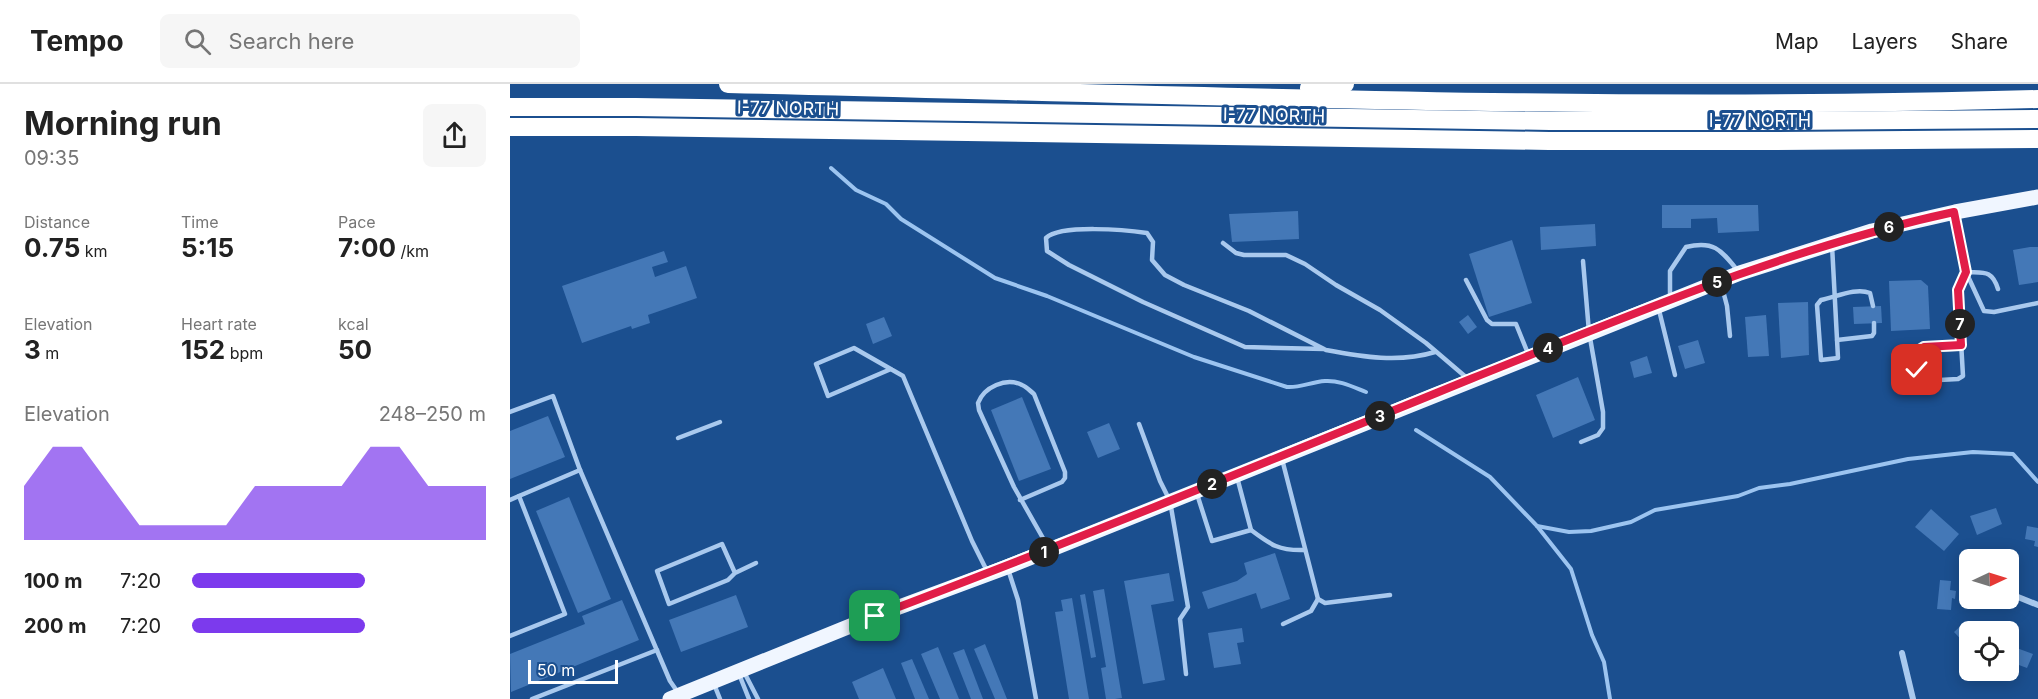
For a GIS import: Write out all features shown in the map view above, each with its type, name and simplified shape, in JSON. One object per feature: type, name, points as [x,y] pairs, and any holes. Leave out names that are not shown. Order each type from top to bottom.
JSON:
[{"type":"highway","points":[[728,84],[1649,103],[2038,99]]},
{"type":"highway","points":[[1232,96],[1345,84]]},
{"type":"highway","points":[[510,107],[884,110],[1561,121],[2038,119]]},
{"type":"highway","points":[[1807,121],[1954,140]]},
{"type":"highway","name":"I-77 NORTH","points":[[510,127],[1560,141],[2038,139]]},
{"type":"main road","points":[[677,698],[740,670],[1050,550],[1740,273],[1832,243],[1954,212],[2038,197]]},
{"type":"street","points":[[2019,597],[2038,605]]},
{"type":"street","points":[[1902,653],[1913,699]]},
{"type":"lane","points":[[1954,212],[1966,272],[1984,311],[1994,312],[2038,303]]},
{"type":"lane","points":[[1324,349],[1249,311],[1165,275],[1152,260],[1152,242],[1147,233],[1122,229],[1052,233],[1047,238],[1047,251],[1069,265],[1143,302],[1245,347],[1324,349],[1363,357],[1394,359],[1435,352]]},
{"type":"lane","points":[[1223,243],[1236,253],[1286,255],[1305,264],[1380,310],[1469,380]]},
{"type":"lane","points":[[1675,375],[1664,302],[1670,271],[1686,247],[1703,243],[1716,248],[1740,273]]},
{"type":"lane","points":[[1832,243],[1834,297],[1838,358],[1821,360],[1817,305],[1821,300],[1834,297],[1863,290],[1870,293],[1873,306]]},
{"type":"lane","points":[[1581,442],[1598,435],[1603,428],[1603,412],[1589,332],[1583,261]]},
{"type":"lane","points":[[1966,272],[1990,274],[1998,289]]},
{"type":"lane","points":[[1961,345],[1924,347],[1918,351],[1918,378],[1921,381],[1958,380],[1963,376],[1958,290],[1966,272]]},
{"type":"lane","points":[[1466,280],[1487,320],[1492,324],[1516,324],[1529,356]]},
{"type":"lane","points":[[1721,280],[1730,336]]},
{"type":"lane","points":[[1837,340],[1872,336],[1874,323]]},
{"type":"lane","points":[[891,369],[828,396],[816,364],[854,348],[891,369],[903,376],[972,542],[988,574]]},
{"type":"lane","points":[[1020,500],[1062,482],[1065,472],[1034,394],[1024,385],[1013,382],[986,390],[978,403],[979,411],[1020,500],[1050,550]]},
{"type":"lane","points":[[510,412],[553,396],[580,470],[677,698]]},
{"type":"lane","points":[[678,438],[720,422]]},
{"type":"lane","points":[[1139,424],[1160,481],[1170,501],[1188,607],[1180,619],[1186,674]]},
{"type":"lane","points":[[1281,456],[1318,599],[1311,611],[1283,624]]},
{"type":"lane","points":[[510,500],[580,470]]},
{"type":"lane","points":[[1236,474],[1251,530],[1271,545],[1287,550],[1305,550]]},
{"type":"lane","points":[[1195,491],[1212,541],[1251,530]]},
{"type":"lane","points":[[510,636],[565,614],[519,496]]},
{"type":"lane","points":[[735,573],[722,544],[657,571],[669,603],[728,580],[735,573],[756,563]]},
{"type":"lane","points":[[1007,567],[1018,600],[1036,699]]},
{"type":"lane","points":[[1318,599],[1325,603],[1390,595]]},
{"type":"lane","points":[[532,699],[657,650]]},
{"type":"lane","points":[[740,670],[749,699]]},
{"type":"lane","points":[[740,670],[758,699]]},
{"type":"lane","points":[[713,681],[720,699]]},
{"type":"building","points":[[1662,205],[1758,205],[1759,231],[1718,233],[1717,218],[1691,219],[1691,228],[1662,228]]},
{"type":"building","points":[[1298,211],[1299,239],[1232,242],[1229,214]]},
{"type":"building","points":[[1595,224],[1596,246],[1541,250],[1540,227]]},
{"type":"building","points":[[1512,240],[1532,303],[1489,317],[1469,254]]},
{"type":"building","points":[[2038,247],[2038,282],[2019,285],[2013,250]]},
{"type":"building","points":[[664,251],[668,262],[652,267],[655,277],[686,266],[697,298],[648,315],[650,323],[632,329],[631,326],[582,343],[562,286]]},
{"type":"building","points":[[1921,280],[1928,286],[1930,329],[1891,331],[1889,281]]},
{"type":"building","points":[[1808,302],[1809,355],[1781,358],[1778,303]]},
{"type":"building","points":[[1881,306],[1882,323],[1854,324],[1853,307]]},
{"type":"building","points":[[1468,315],[1477,327],[1468,334],[1459,322]]},
{"type":"building","points":[[1766,315],[1769,356],[1748,357],[1745,317]]},
{"type":"building","points":[[884,317],[892,336],[873,344],[866,324]]},
{"type":"building","points":[[1698,340],[1705,363],[1685,369],[1678,346]]},
{"type":"building","points":[[1647,356],[1652,373],[1634,378],[1630,362]]},
{"type":"building","points":[[1578,377],[1595,420],[1553,438],[1536,395]]},
{"type":"building","points":[[1022,397],[1051,469],[1019,481],[991,410]]},
{"type":"building","points":[[548,416],[565,457],[510,479],[510,431]]},
{"type":"building","points":[[1109,423],[1120,449],[1098,458],[1087,432]]},
{"type":"building","points":[[569,497],[611,599],[578,613],[536,511]]},
{"type":"building","points":[[1996,508],[2002,524],[1977,535],[1970,516]]},
{"type":"building","points":[[1931,509],[1959,534],[1944,551],[1915,527]]},
{"type":"building","points":[[2027,526],[2038,528],[2038,547],[2034,546],[2035,541],[2025,539]]},
{"type":"building","points":[[1275,553],[1290,599],[1261,609],[1256,593],[1208,609],[1202,592],[1237,581],[1247,574],[1244,563]]},
{"type":"building","points":[[1169,573],[1174,601],[1151,605],[1165,680],[1143,684],[1124,581]]},
{"type":"building","points":[[1940,580],[1951,581],[1950,590],[1956,591],[1955,599],[1952,598],[1951,610],[1937,609]]},
{"type":"building","points":[[1104,589],[1122,698],[1115,699],[1106,699],[1101,668],[1106,667],[1093,591]]},
{"type":"building","points":[[1085,594],[1096,657],[1091,658],[1080,595]]},
{"type":"building","points":[[736,595],[748,627],[681,652],[669,620]]},
{"type":"building","points":[[1072,598],[1089,699],[1069,699],[1055,612],[1063,611],[1061,600]]},
{"type":"building","points":[[622,600],[639,640],[511,692],[510,654],[585,624],[582,616]]},
{"type":"building","points":[[1959,627],[1959,637],[1954,632]]},
{"type":"building","points":[[1242,628],[1244,642],[1237,643],[1241,664],[1214,668],[1208,633]]},
{"type":"building","points":[[985,644],[1007,699],[995,699],[974,649]]},
{"type":"building","points":[[938,647],[959,699],[940,699],[921,654]]},
{"type":"building","points":[[964,649],[983,699],[971,699],[953,653]]},
{"type":"building","points":[[2019,649],[2033,654],[2027,668],[2019,665]]},
{"type":"building","points":[[912,659],[929,699],[915,699],[901,663]]},
{"type":"building","points":[[883,668],[896,699],[859,699],[852,682]]},
{"type":"waterway","points":[[831,168],[856,190],[886,204],[901,219],[995,278],[1047,296],[1194,357],[1287,387],[1330,381],[1346,384],[1366,392]]},
{"type":"waterway","points":[[1416,430],[1490,477],[1537,526],[1571,569],[1592,635],[1604,662],[1610,699]]},
{"type":"waterway","points":[[1537,526],[1569,532],[1591,531],[1631,522],[1655,510],[1738,496],[1759,488],[1790,484],[1908,459],[1973,452],[2013,454],[2038,482]]},
{"type":"route","points":[[875,616],[1007,567],[1740,273],[1872,231],[1954,212],[1966,272],[1958,290],[1961,345],[1924,347],[1918,351],[1917,370]]}]
